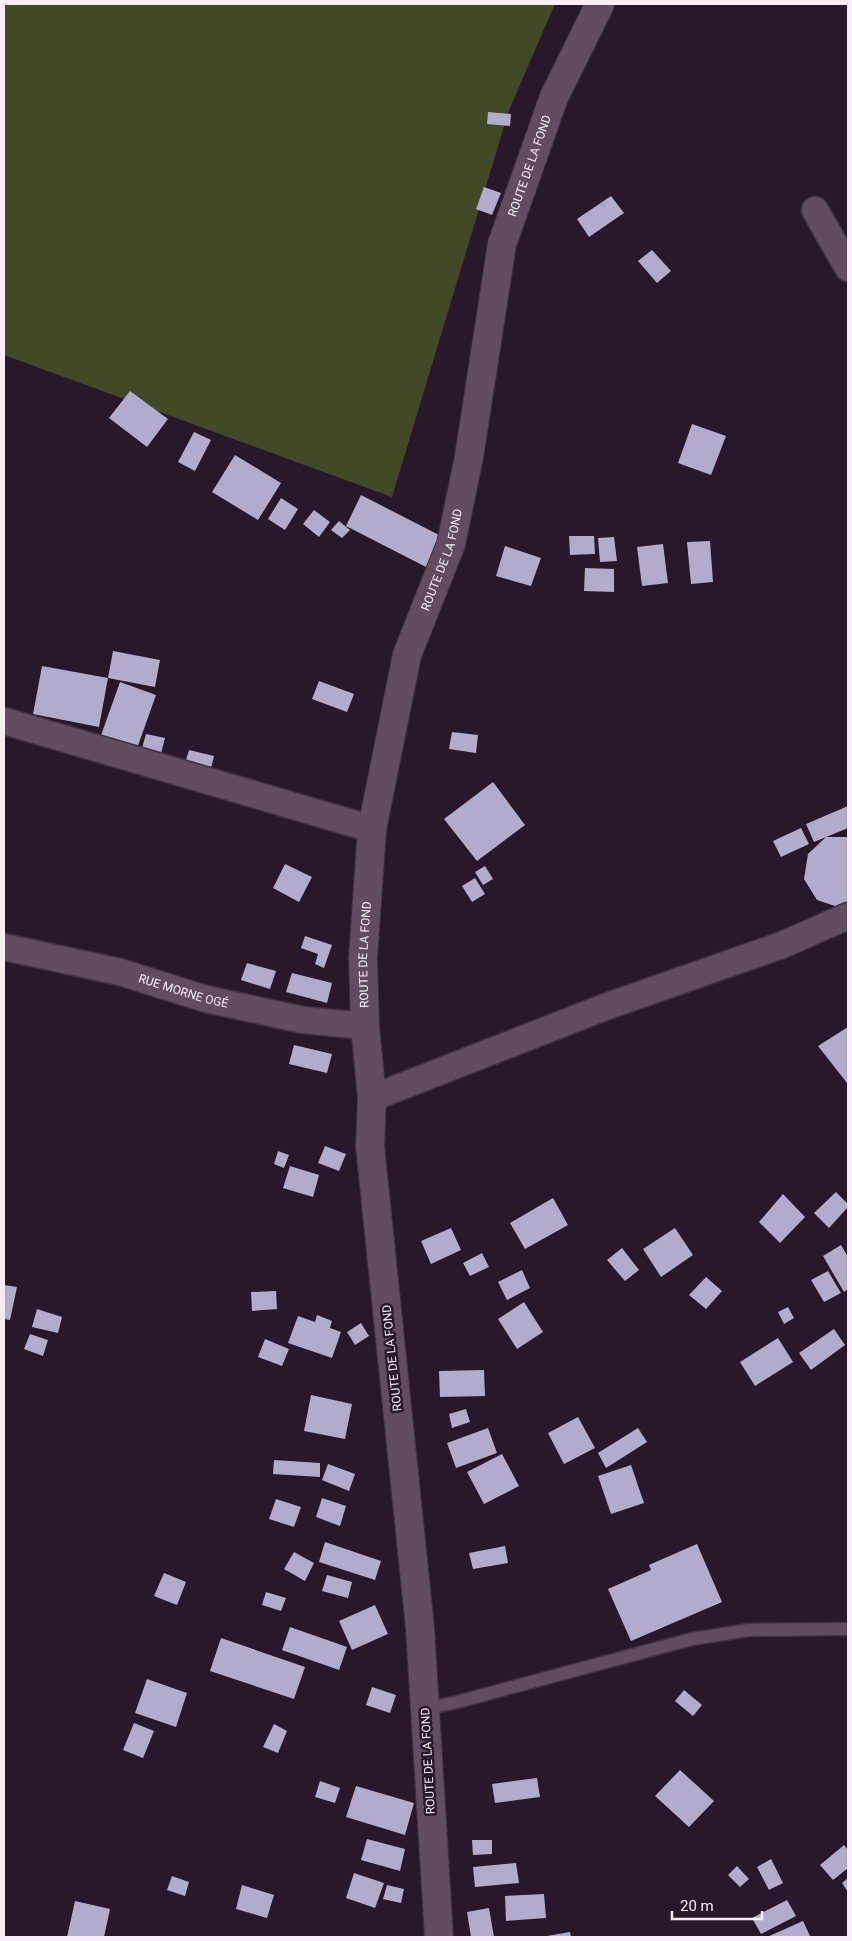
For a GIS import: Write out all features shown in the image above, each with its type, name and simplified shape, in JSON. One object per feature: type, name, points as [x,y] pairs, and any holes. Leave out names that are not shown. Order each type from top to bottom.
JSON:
[{"type":"street","name":"ROUTE DE LA FOND","points":[[439,1937],[420,1628],[370,1146],[372,1098],[365,1026],[363,958],[372,829],[408,655],[451,544],[469,457],[502,244],[554,97],[600,4]]},
{"type":"street","points":[[815,210],[848,268]]},
{"type":"street","points":[[4,721],[372,829]]},
{"type":"street","points":[[372,1098],[605,1007],[782,945],[848,916]]},
{"type":"street","name":"RUE MORNE OGÉ","points":[[4,947],[120,972],[206,999],[303,1020],[365,1026]]},
{"type":"lane","points":[[425,1709],[692,1639],[749,1630],[848,1629]]},
{"type":"green space","points":[[4,4],[555,4],[509,110],[392,497],[4,355]]},
{"type":"building","points":[[488,112],[511,114],[510,126],[487,124]]},
{"type":"building","points":[[484,187],[501,193],[492,215],[476,209]]},
{"type":"building","points":[[611,196],[624,213],[589,237],[577,219]]},
{"type":"building","points":[[652,250],[671,271],[657,283],[638,261]]},
{"type":"building","points":[[130,391],[168,419],[147,447],[109,418]]},
{"type":"building","points":[[692,424],[726,436],[711,475],[678,463]]},
{"type":"building","points":[[194,432],[211,440],[195,471],[178,462]]},
{"type":"building","points":[[235,455],[281,483],[258,520],[212,492]]},
{"type":"building","points":[[361,495],[441,536],[426,567],[346,526]]},
{"type":"building","points":[[281,498],[298,509],[285,530],[268,519]]},
{"type":"building","points":[[314,510],[330,522],[319,537],[303,524]]},
{"type":"building","points":[[339,521],[350,530],[342,538],[331,530]]},
{"type":"building","points":[[569,536],[594,536],[595,554],[570,555]]},
{"type":"building","points":[[614,537],[617,561],[600,562],[598,538]]},
{"type":"building","points":[[710,541],[713,582],[691,584],[687,542]]},
{"type":"building","points":[[663,544],[668,583],[642,586],[637,547]]},
{"type":"building","points":[[505,546],[541,558],[531,586],[496,576]]},
{"type":"building","points":[[585,568],[614,569],[614,592],[584,591]]},
{"type":"building","points":[[113,651],[160,660],[155,687],[108,678]]},
{"type":"building","points":[[42,666],[108,678],[99,727],[33,714]]},
{"type":"building","points":[[319,681],[354,694],[347,712],[312,699]]},
{"type":"building","points":[[120,682],[156,695],[135,754],[99,741]]},
{"type":"building","points":[[452,732],[478,735],[476,753],[449,749]]},
{"type":"building","points":[[146,734],[165,738],[158,765],[139,759]]},
{"type":"building","points":[[189,750],[214,756],[209,776],[183,770]]},
{"type":"building","points":[[493,782],[525,825],[477,861],[444,819]]},
{"type":"building","points":[[848,806],[848,828],[814,842],[806,824]]},
{"type":"building","points":[[801,828],[809,844],[781,857],[773,841]]},
{"type":"building","points":[[826,837],[848,837],[848,905],[841,908],[817,900],[804,879],[808,854]]},
{"type":"building","points":[[285,864],[312,877],[299,902],[273,888]]},
{"type":"building","points":[[485,866],[493,879],[483,885],[475,872]]},
{"type":"building","points":[[475,878],[485,894],[472,902],[462,886]]},
{"type":"building","points":[[305,936],[332,945],[324,968],[315,964],[318,954],[301,948]]},
{"type":"building","points":[[247,963],[276,971],[270,989],[241,980]]},
{"type":"building","points":[[292,973],[332,983],[327,1003],[286,992]]},
{"type":"building","points":[[848,1027],[848,1082],[847,1083],[818,1046]]},
{"type":"building","points":[[294,1045],[332,1054],[327,1073],[289,1064]]},
{"type":"building","points":[[325,1146],[346,1154],[339,1171],[318,1163]]},
{"type":"building","points":[[278,1151],[289,1155],[284,1168],[274,1164]]},
{"type":"building","points":[[290,1166],[319,1175],[313,1197],[283,1188]]},
{"type":"building","points":[[836,1192],[848,1204],[848,1207],[829,1228],[814,1213]]},
{"type":"building","points":[[783,1194],[805,1217],[780,1243],[759,1222]]},
{"type":"building","points":[[553,1198],[568,1225],[525,1249],[510,1223]]},
{"type":"building","points":[[451,1228],[461,1250],[431,1264],[421,1241]]},
{"type":"building","points":[[675,1228],[693,1255],[661,1277],[643,1249]]},
{"type":"building","points":[[841,1245],[848,1257],[848,1289],[844,1292],[823,1256]]},
{"type":"building","points":[[622,1248],[639,1270],[625,1281],[607,1260]]},
{"type":"building","points":[[482,1253],[489,1267],[470,1276],[463,1263]]},
{"type":"building","points":[[522,1270],[530,1288],[507,1300],[498,1282]]},
{"type":"building","points":[[828,1271],[841,1293],[824,1302],[811,1280]]},
{"type":"building","points":[[706,1277],[722,1291],[706,1309],[689,1295]]},
{"type":"building","points":[[4,1285],[17,1287],[10,1320],[4,1319]]},
{"type":"building","points":[[276,1291],[277,1309],[252,1311],[251,1292]]},
{"type":"building","points":[[524,1302],[543,1332],[517,1349],[498,1319]]},
{"type":"building","points":[[788,1307],[794,1318],[784,1324],[778,1312]]},
{"type":"building","points":[[37,1309],[62,1317],[58,1333],[32,1327]]},
{"type":"building","points":[[317,1315],[332,1321],[330,1328],[341,1332],[332,1358],[288,1343],[298,1316],[315,1322]]},
{"type":"building","points":[[361,1323],[369,1336],[355,1345],[347,1332]]},
{"type":"building","points":[[834,1329],[845,1345],[811,1370],[799,1353]]},
{"type":"building","points":[[30,1334],[48,1340],[43,1356],[24,1349]]},
{"type":"building","points":[[778,1338],[793,1362],[755,1386],[740,1362]]},
{"type":"building","points":[[265,1339],[289,1349],[282,1366],[258,1357]]},
{"type":"building","points":[[484,1370],[485,1396],[440,1397],[439,1371]]},
{"type":"building","points":[[311,1395],[352,1404],[345,1439],[304,1431]]},
{"type":"building","points":[[466,1409],[470,1422],[452,1428],[449,1414]]},
{"type":"building","points":[[578,1417],[595,1448],[564,1464],[548,1433]]},
{"type":"building","points":[[488,1428],[497,1453],[456,1468],[447,1443]]},
{"type":"building","points":[[638,1428],[647,1442],[606,1468],[598,1453]]},
{"type":"building","points":[[502,1454],[519,1486],[484,1504],[467,1472]]},
{"type":"building","points":[[274,1460],[320,1463],[320,1477],[273,1474]]},
{"type":"building","points":[[328,1464],[355,1474],[349,1491],[322,1480]]},
{"type":"building","points":[[631,1465],[644,1503],[611,1514],[598,1476]]},
{"type":"building","points":[[322,1498],[346,1506],[340,1526],[316,1517]]},
{"type":"building","points":[[276,1499],[301,1507],[294,1527],[269,1519]]},
{"type":"building","points":[[325,1542],[381,1561],[375,1580],[319,1562]]},
{"type":"building","points":[[697,1544],[722,1602],[631,1641],[608,1589],[651,1570],[649,1565]]},
{"type":"building","points":[[505,1546],[508,1563],[473,1569],[469,1553]]},
{"type":"building","points":[[294,1552],[314,1563],[305,1581],[284,1569]]},
{"type":"building","points":[[164,1573],[186,1582],[177,1605],[154,1596]]},
{"type":"building","points":[[327,1575],[352,1582],[348,1598],[322,1591]]},
{"type":"building","points":[[266,1592],[286,1598],[281,1611],[262,1605]]},
{"type":"building","points":[[375,1605],[388,1634],[352,1650],[339,1621]]},
{"type":"building","points":[[290,1627],[347,1647],[339,1670],[282,1650]]},
{"type":"building","points":[[221,1638],[305,1667],[294,1699],[210,1671]]},
{"type":"building","points":[[147,1679],[187,1693],[176,1727],[135,1713]]},
{"type":"building","points":[[372,1687],[396,1695],[390,1713],[366,1705]]},
{"type":"building","points":[[684,1690],[702,1705],[693,1716],[675,1701]]},
{"type":"building","points":[[134,1723],[154,1731],[143,1758],[123,1750]]},
{"type":"building","points":[[274,1724],[287,1731],[278,1753],[263,1747]]},
{"type":"building","points":[[680,1770],[714,1801],[689,1827],[655,1796]]},
{"type":"building","points":[[537,1778],[540,1797],[495,1803],[492,1784]]},
{"type":"building","points":[[320,1781],[340,1788],[335,1803],[315,1797]]},
{"type":"building","points":[[356,1786],[414,1803],[405,1835],[346,1817]]},
{"type":"building","points":[[367,1839],[405,1849],[400,1871],[361,1860]]},
{"type":"building","points":[[472,1840],[492,1840],[492,1854],[473,1855]]},
{"type":"building","points":[[844,1845],[848,1850],[848,1868],[833,1880],[820,1865]]},
{"type":"building","points":[[771,1859],[783,1883],[769,1890],[757,1867]]},
{"type":"building","points":[[516,1863],[519,1883],[475,1887],[473,1867]]},
{"type":"building","points":[[737,1866],[749,1879],[740,1887],[728,1875]]},
{"type":"building","points":[[354,1873],[384,1883],[375,1908],[346,1898]]},
{"type":"building","points":[[172,1876],[189,1882],[185,1896],[167,1890]]},
{"type":"building","points":[[848,1878],[848,1892],[842,1883]]},
{"type":"building","points":[[242,1885],[274,1895],[267,1918],[236,1909]]},
{"type":"building","points":[[387,1885],[404,1889],[401,1903],[383,1899]]},
{"type":"building","points":[[544,1894],[546,1918],[506,1921],[505,1896]]},
{"type":"building","points":[[787,1900],[796,1916],[761,1934],[752,1918]]},
{"type":"building","points":[[75,1901],[110,1909],[104,1937],[67,1937]]},
{"type":"building","points":[[489,1908],[494,1937],[471,1937],[467,1912]]},
{"type":"building","points":[[803,1921],[810,1936],[767,1937]]},
{"type":"building","points":[[570,1932],[571,1937],[547,1937],[547,1936]]}]
